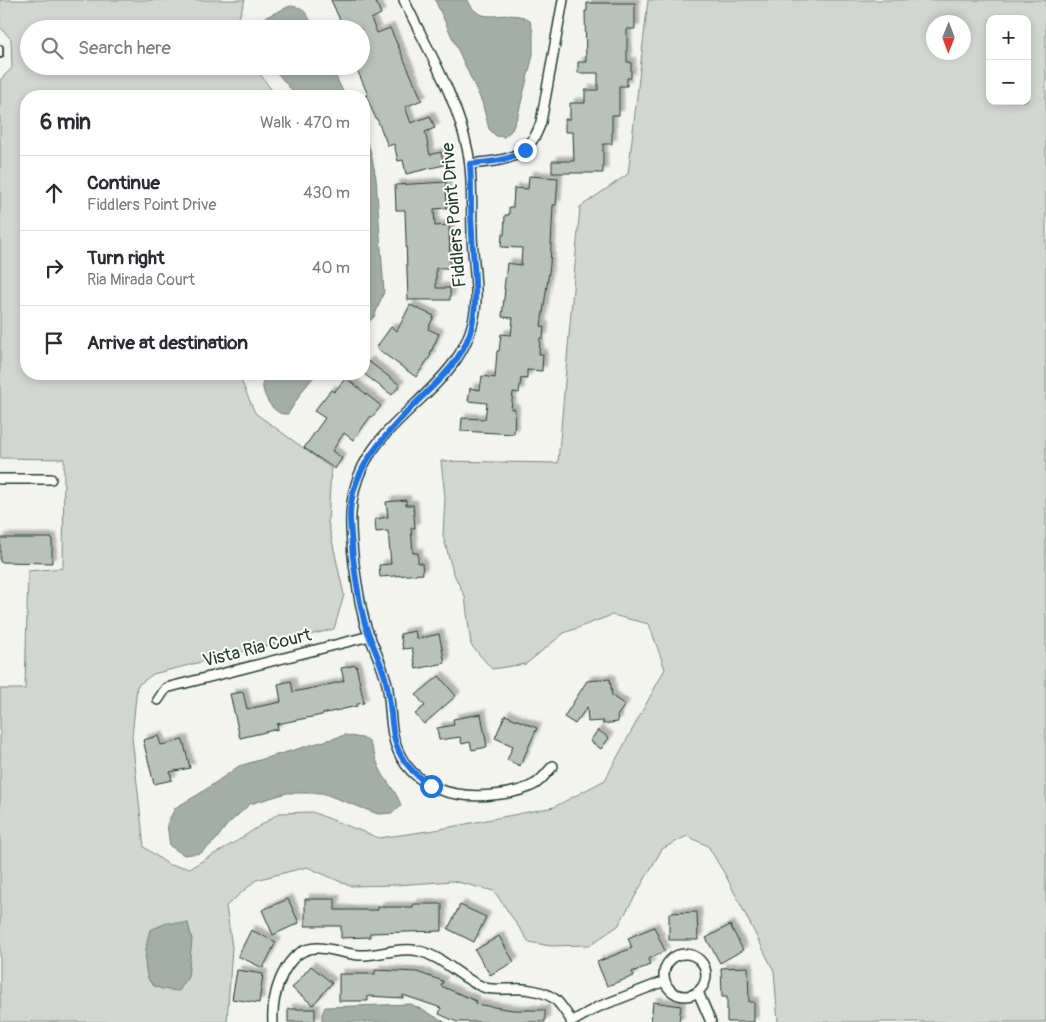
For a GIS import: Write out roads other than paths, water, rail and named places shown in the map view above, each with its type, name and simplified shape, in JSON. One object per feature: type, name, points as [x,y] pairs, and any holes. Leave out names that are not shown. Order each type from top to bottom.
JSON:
[{"type":"street","name":"Fiddlers Point Drive","points":[[404,0],[455,107],[463,129],[470,164],[476,303],[469,336],[460,353],[446,373],[409,410],[371,454],[356,484],[351,502],[351,536],[361,610],[381,663],[387,686],[395,743],[404,762],[419,778],[431,786],[458,795],[502,794],[536,783],[553,766]]},
{"type":"street","points":[[470,164],[504,160],[515,156],[525,150],[538,133],[563,0]]},
{"type":"street","points":[[0,479],[51,480]]},
{"type":"street","name":"Vista Ria Court","points":[[158,700],[166,688],[370,636]]},
{"type":"street","points":[[273,1022],[276,994],[283,974],[292,959],[300,952],[316,948],[352,955],[367,955],[402,949],[420,951],[442,960],[474,984],[488,989],[518,988],[540,992],[556,1000],[572,1022],[598,1007],[665,981]]},
{"type":"street","points":[[682,955],[688,955],[700,961],[706,974],[703,987],[698,992],[692,995],[679,995],[668,987],[664,974],[670,962],[682,955]]},
{"type":"street","points":[[698,992],[711,1022]]},
{"type":"lane","points":[[0,48],[0,55]]}]
